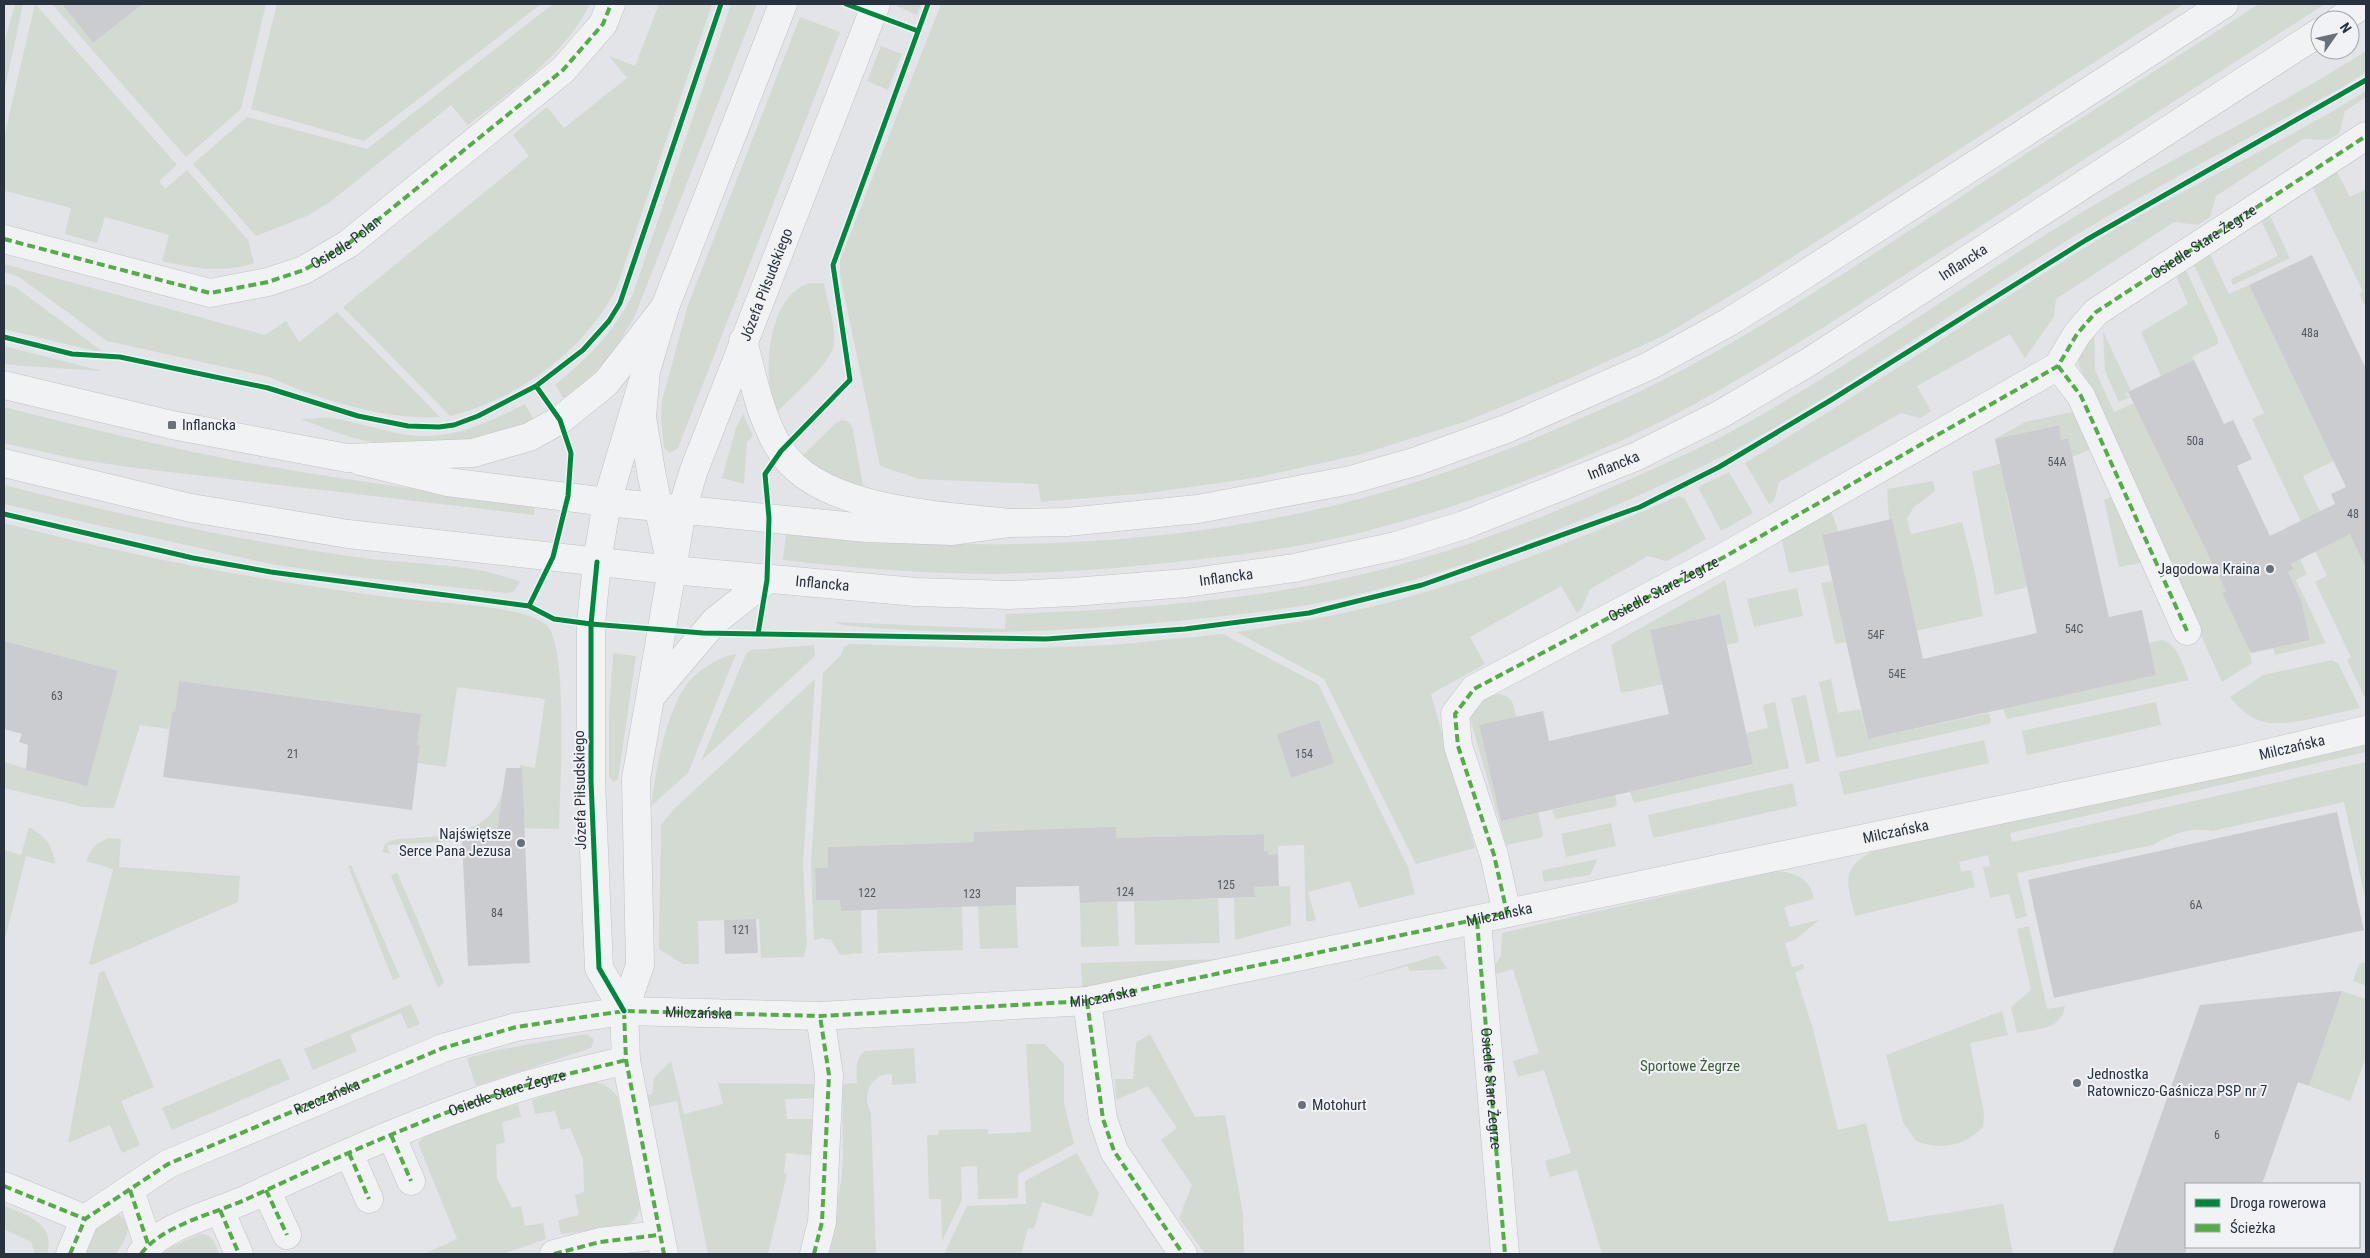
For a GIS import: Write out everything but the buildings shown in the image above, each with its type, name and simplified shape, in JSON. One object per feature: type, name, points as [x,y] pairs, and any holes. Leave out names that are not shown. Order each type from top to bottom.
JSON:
[{"type":"street","name":"Osiedle Polan","points":[[4,239],[210,294],[268,282],[304,270],[348,244],[563,70],[603,24],[611,4]]},
{"type":"street","name":"Józefa Piłsudskiego","points":[[624,1011],[599,968],[591,781],[592,624],[597,562],[607,502],[665,307],[783,4]]},
{"type":"street","name":"Józefa Piłsudskiego","points":[[670,508],[694,470],[876,4]]},
{"type":"street","points":[[4,385],[172,425],[347,458],[447,482],[607,502],[866,528],[953,531],[1010,523],[1085,520],[1198,509],[1351,480],[1418,461],[1506,429],[1569,403],[1649,366],[1729,322],[2224,4]]},
{"type":"street","name":"Inflancka","points":[[4,463],[191,508],[348,534],[767,580],[916,592],[1009,595],[1186,583],[1294,568],[1396,546],[1464,525],[1635,457],[1721,414],[1812,360],[2310,38]]},
{"type":"street","name":"Osiedle Stare Żegrze","points":[[1507,913],[1494,856],[1458,746],[1455,714],[1474,689],[1726,556],[2058,366],[2077,334],[2096,312],[2366,136]]},
{"type":"street","points":[[347,458],[473,453],[529,437],[560,420],[606,383],[665,307]]},
{"type":"street","points":[[743,341],[760,407],[781,450],[806,477],[847,497],[886,507],[1010,523]]},
{"type":"street","points":[[2058,366],[2081,396],[2187,631]]},
{"type":"street","name":"Józefa Piłsudskiego","points":[[646,370],[642,417],[670,508],[672,570],[636,779],[640,965],[624,1011],[626,1060],[661,1245]]},
{"type":"street","points":[[650,698],[715,621],[767,580]]},
{"type":"street","name":"Milczańska","points":[[624,1011],[820,1016],[1087,1001],[1477,921],[1507,913],[2243,759],[2366,730]]},
{"type":"street","name":"Osiedle Stare Żegrze","points":[[1477,921],[1505,1254]]},
{"type":"street","points":[[1087,1001],[1103,1119],[1114,1151],[1184,1254]]},
{"type":"street","name":"Rzeczańska","points":[[85,1219],[168,1164],[443,1048],[516,1027],[624,1011]]},
{"type":"street","points":[[814,1254],[822,1222],[830,1075],[820,1016]]},
{"type":"street","name":"Osiedle Stare Żegrze","points":[[130,1190],[145,1249],[181,1225],[220,1210],[391,1135],[534,1083],[626,1060]]},
{"type":"street","points":[[391,1135],[410,1182]]},
{"type":"street","points":[[349,1153],[369,1199]]},
{"type":"street","points":[[4,1186],[85,1219],[70,1254]]},
{"type":"street","points":[[266,1190],[287,1235]]},
{"type":"street","points":[[220,1210],[239,1254]]},
{"type":"street","points":[[554,1254],[600,1242],[661,1245]]},
{"type":"green space","points":[[15,4],[23,4],[4,93],[4,43]]},
{"type":"green space","points":[[35,4],[177,165],[159,181],[165,189],[187,170],[248,240],[254,263],[231,268],[208,269],[162,261],[169,235],[105,217],[97,243],[65,234],[71,208],[6,191],[4,199],[4,137]]},
{"type":"green space","points":[[52,4],[62,4],[93,43],[143,4],[266,4],[241,109],[186,157]]},
{"type":"green space","points":[[277,4],[541,4],[364,141],[251,109]]},
{"type":"green space","points":[[553,4],[590,4],[566,40],[552,56],[520,85],[468,125],[451,105],[330,202],[307,216],[256,236],[193,164],[247,117],[367,149]]},
{"type":"green space","points":[[659,4],[712,4],[617,287],[604,310],[587,331],[547,369],[500,398],[450,416],[343,307],[529,156],[513,135],[547,107],[564,128],[627,78],[609,56],[635,66]]},
{"type":"green space","points":[[731,4],[757,4],[634,318],[612,354],[583,385],[565,400],[555,385],[599,344],[618,320],[633,294]]},
{"type":"green space","points":[[898,4],[921,4],[917,15],[897,6]]},
{"type":"green space","points":[[941,4],[2184,4],[1763,276],[1663,336],[1564,381],[1467,421],[1362,454],[1254,478],[1148,493],[1041,502],[1038,484],[919,479],[880,466],[840,275],[840,260]]},
{"type":"green space","points":[[2259,4],[2325,4],[2316,10],[2310,10],[2310,14],[1821,329],[1742,377],[1660,422],[1587,456],[1474,499],[1398,523],[1307,544],[1219,557],[1080,571],[996,574],[943,573],[836,566],[783,560],[786,533],[925,543],[994,544],[1134,538],[1272,519],[1340,504],[1418,482],[1569,424],[1643,390],[1721,349],[1835,279]]},
{"type":"green space","points":[[800,17],[840,32],[678,448],[670,453],[664,448],[661,420],[662,401],[688,305]]},
{"type":"green space","points":[[881,46],[902,54],[888,90],[867,81]]},
{"type":"green space","points":[[2366,51],[2366,72],[2341,88],[2175,178],[2076,235],[1861,375],[1774,428],[1729,453],[1681,476],[1598,513],[1528,541],[1420,578],[1326,602],[1284,609],[1135,625],[1010,632],[884,629],[842,625],[834,622],[1005,629],[1006,614],[1090,610],[1216,600],[1300,587],[1377,571],[1411,562],[1512,528],[1667,463],[1721,437],[1766,412],[1853,360],[2066,222],[2352,60],[2360,60],[2360,55]]},
{"type":"green space","points":[[2366,91],[2366,97],[2345,111],[2339,134],[2328,140],[2303,139],[2216,196],[2210,217],[2198,225],[2174,222],[2056,299],[2054,317],[2025,358],[2010,334],[1917,386],[1931,411],[1920,418],[1901,413],[1779,482],[1774,501],[1769,504],[1745,463],[2086,247]]},
{"type":"green space","points":[[2336,170],[2350,197],[2366,189],[2366,308],[2359,294],[2363,292],[2312,186]]},
{"type":"green space","points":[[2269,214],[2290,258],[2233,285],[2231,279],[2278,256],[2261,220]]},
{"type":"green space","points":[[2209,252],[2229,294],[2249,285],[2322,437],[2366,415],[2366,445],[2303,476],[2334,541],[2350,534],[2366,569],[2366,700],[2347,660],[2351,657],[2315,582],[2327,576],[2252,419],[2264,413],[2193,263]]},
{"type":"green space","points":[[4,264],[265,335],[286,321],[299,342],[337,312],[440,417],[399,416],[353,407],[309,393],[270,377],[107,341],[19,277],[4,272]]},
{"type":"green space","points":[[2185,268],[2218,339],[2218,344],[2192,357],[2194,360],[2161,376],[2141,332],[2188,304],[2175,274]]},
{"type":"green space","points":[[809,283],[824,283],[833,321],[834,344],[831,353],[818,371],[775,414],[769,380],[771,340],[783,304],[794,291]]},
{"type":"green space","points":[[4,284],[15,287],[102,351],[95,351],[4,329]]},
{"type":"green space","points":[[2094,327],[2095,370],[2114,412],[2134,403],[2226,591],[2222,593],[2241,632],[2245,631],[2252,663],[2222,682],[2079,366],[2078,356]]},
{"type":"green space","points":[[2103,331],[2131,391],[2125,394],[2130,397],[2119,402],[2105,371]]},
{"type":"green space","points":[[4,346],[102,371],[4,364]]},
{"type":"green space","points":[[525,404],[534,420],[514,429],[492,435],[444,444],[395,445],[372,442],[345,435],[301,419],[332,418],[407,435],[438,435],[468,429],[497,418]]},
{"type":"green space","points":[[4,407],[197,453],[275,468],[535,505],[534,515],[128,467],[76,459],[4,443]]},
{"type":"green space","points":[[2076,411],[2093,448],[2072,457],[2067,438],[2061,440],[2058,425],[1995,439],[2025,422]]},
{"type":"green space","points":[[743,414],[753,436],[747,442],[744,484],[722,478],[736,428]]},
{"type":"green space","points":[[842,420],[847,421],[852,426],[864,491],[830,477],[802,456],[836,423]]},
{"type":"green space","points":[[2005,462],[2012,492],[2006,493],[2027,587],[1995,595],[1972,472]]},
{"type":"green space","points":[[1729,472],[1753,513],[1721,531],[1698,487]]},
{"type":"green space","points":[[1933,481],[1935,491],[1913,508],[1907,519],[1911,534],[1962,522],[1975,573],[1983,616],[1916,631],[1892,520],[1889,520],[1887,489]]},
{"type":"green space","points":[[4,485],[91,507],[223,535],[376,560],[461,567],[520,582],[513,592],[507,593],[350,576],[271,564],[4,504]]},
{"type":"green space","points":[[2114,495],[2145,562],[2119,567],[2104,500]]},
{"type":"green space","points":[[1679,496],[1685,499],[1706,539],[1667,561],[1648,556],[1590,589],[1581,610],[1577,613],[1561,586],[1470,637],[1485,664],[1431,694],[1475,848],[1416,864],[1324,679],[1236,632],[1344,613],[1443,587],[1545,551]]},
{"type":"green space","points":[[1829,503],[1838,531],[1822,535],[1828,565],[1789,573],[1780,531]]},
{"type":"green space","points":[[4,523],[105,548],[207,569],[362,594],[507,610],[540,621],[549,628],[555,643],[559,666],[561,755],[559,829],[513,828],[508,838],[387,845],[390,854],[382,852],[385,844],[392,841],[457,833],[481,822],[491,814],[498,803],[503,789],[516,790],[520,765],[535,768],[545,699],[457,687],[446,767],[418,763],[420,745],[417,745],[421,714],[179,681],[175,712],[172,712],[169,729],[140,725],[114,808],[83,807],[4,788],[4,762],[78,784],[85,781],[118,671],[4,641]]},
{"type":"green space","points":[[2300,559],[2307,574],[2296,580],[2326,643],[2275,655],[2273,648],[2310,640],[2301,600],[2288,572],[2294,569],[2291,564]]},
{"type":"green space","points":[[1725,580],[1739,642],[1727,645],[1720,614],[1650,630],[1656,654],[1668,683],[1621,693],[1611,645]]},
{"type":"green space","points":[[1832,581],[1846,642],[1835,644],[1821,583]]},
{"type":"green space","points":[[1797,588],[1803,616],[1754,627],[1747,599]]},
{"type":"green space","points":[[1223,634],[1318,684],[1408,867],[1415,894],[1359,908],[1350,881],[1308,892],[1316,920],[1306,922],[1304,845],[1278,846],[1278,854],[1268,855],[1267,851],[1264,851],[1263,834],[1116,838],[1116,828],[975,832],[974,842],[828,847],[828,868],[815,869],[816,900],[840,900],[841,911],[861,910],[862,953],[840,955],[831,940],[822,938],[814,940],[811,864],[823,673],[841,655],[844,647],[850,644],[1007,649],[1111,645]]},
{"type":"green space","points":[[2162,640],[2168,642],[2176,651],[2189,680],[2007,719],[2003,709],[2156,675],[2149,643]]},
{"type":"green space","points":[[814,645],[815,656],[701,761],[746,654],[751,650]]},
{"type":"green space","points":[[613,653],[636,656],[618,779],[614,782],[609,777],[609,714]]},
{"type":"green space","points":[[736,654],[688,773],[651,806],[662,744],[678,698],[685,687],[701,670],[722,658]]},
{"type":"green space","points":[[2332,660],[2338,663],[2360,708],[2286,723],[2275,723],[2257,719],[2248,714],[2230,697],[2263,675]]},
{"type":"green space","points":[[815,679],[803,864],[807,945],[804,957],[761,958],[759,919],[698,921],[699,964],[683,964],[659,949],[661,825],[674,809]]},
{"type":"green space","points":[[1831,679],[1838,713],[1860,709],[1868,739],[1989,713],[1991,721],[1989,724],[1836,758],[1819,682]]},
{"type":"green space","points":[[1499,694],[1510,699],[1516,717],[1479,726],[1501,820],[1538,812],[1543,835],[1540,838],[1506,845],[1470,718],[1477,704],[1489,696]]},
{"type":"green space","points":[[1806,695],[1820,761],[1806,764],[1791,698]]},
{"type":"green space","points":[[1775,702],[1789,768],[1634,803],[1630,792],[1753,764],[1746,733],[1768,728],[1763,705]]},
{"type":"green space","points":[[2156,702],[2161,725],[2027,755],[2022,731]]},
{"type":"green space","points":[[1984,740],[1989,763],[1844,795],[1839,772]]},
{"type":"green space","points":[[2366,743],[2366,752],[2010,833],[2012,842],[2366,762],[2366,902],[2344,802],[2212,831],[2189,831],[2174,835],[2153,845],[2017,873],[2027,916],[2016,919],[2009,894],[1990,898],[1983,867],[1990,866],[1988,855],[1959,862],[1961,872],[1971,870],[1975,887],[1855,916],[1848,880],[1850,872],[1854,865],[1871,852]]},
{"type":"green space","points":[[1793,783],[1797,806],[1653,838],[1648,815]]},
{"type":"green space","points":[[1615,795],[1617,804],[1614,807],[1556,819],[1552,810]]},
{"type":"green space","points":[[1611,823],[1616,846],[1566,857],[1561,834]]},
{"type":"green space","points":[[29,827],[40,834],[50,846],[55,864],[26,856],[4,943],[4,850],[21,855]]},
{"type":"green space","points":[[109,838],[121,839],[119,867],[240,876],[238,902],[92,965],[89,964],[113,869],[86,861],[94,846]]},
{"type":"green space","points":[[1598,859],[1590,875],[1544,882],[1542,872],[1544,870]]},
{"type":"green space","points":[[351,865],[400,977],[393,980],[348,866]]},
{"type":"green space","name":"Sportowe Żegrze","points":[[1776,871],[1796,875],[1806,882],[1812,892],[1814,899],[1784,907],[1790,927],[1819,920],[1795,940],[1785,943],[1792,967],[1803,964],[1804,969],[1795,972],[1813,1029],[1838,1130],[1866,1123],[1889,1222],[2003,1204],[2013,1254],[1602,1254],[1577,1170],[1550,1177],[1545,1161],[1571,1153],[1544,1070],[1518,1077],[1513,1061],[1539,1053],[1513,969],[1487,977],[1501,956],[1502,933]]},
{"type":"green space","points":[[397,872],[444,982],[438,988],[391,876]]},
{"type":"green space","points":[[1290,886],[1291,925],[1235,940],[1234,898],[1255,897],[1254,887]]},
{"type":"green space","points":[[1198,888],[1199,899],[1218,899],[1220,943],[1135,945],[1134,901]]},
{"type":"green space","points":[[896,898],[962,907],[963,950],[878,953],[877,910],[896,909]]},
{"type":"green space","points":[[1117,902],[1119,946],[1081,947],[1080,903]]},
{"type":"green space","points":[[1016,905],[1018,948],[980,949],[978,906]]},
{"type":"green space","points":[[2029,926],[2047,1009],[2065,1006],[2063,1014],[2054,1024],[2040,1029],[2017,1033],[2011,1007],[2031,990],[2017,929]]},
{"type":"green space","points":[[1438,955],[1447,969],[1409,971],[1408,966],[1348,982]]},
{"type":"green space","points":[[1226,959],[1082,990],[1081,963]]},
{"type":"green space","points":[[2366,962],[2366,986],[2353,981],[2359,964]]},
{"type":"green space","points":[[104,970],[154,1087],[121,1101],[140,1145],[122,1153],[110,1125],[68,1143],[99,973]]},
{"type":"green space","points":[[2342,991],[2366,999],[2366,1057],[2350,1101],[2309,1086]]},
{"type":"green space","points":[[411,1004],[420,1024],[408,1029],[401,1013],[350,1035],[357,1051],[313,1070],[304,1049]]},
{"type":"green space","points":[[2002,1011],[2008,1035],[1970,1043],[1984,1113],[1983,1127],[1968,1139],[1952,1145],[1934,1146],[1916,1141],[1903,1122],[1886,1055]]},
{"type":"green space","points":[[587,1034],[594,1040],[591,1048],[476,1086],[467,1058],[497,1050]]},
{"type":"green space","points":[[1150,1034],[1195,1117],[1225,1115],[1243,1213],[1244,1254],[1205,1254],[1179,1218],[1192,1185],[1161,1140],[1177,1128],[1148,1086],[1116,1100],[1115,1079],[1133,1079],[1136,1043]]},
{"type":"green space","points":[[1026,1044],[1045,1044],[1064,1064],[1064,1103],[1074,1144],[1018,1174],[1018,1198],[978,1199],[977,1166],[961,1167],[962,1200],[942,1241],[941,1199],[929,1199],[927,1135],[938,1135],[939,1130],[988,1129],[988,1134],[1031,1132]]},
{"type":"green space","points":[[914,1048],[916,1083],[892,1085],[892,1074],[884,1075],[873,1082],[868,1093],[868,1106],[871,1113],[876,1254],[823,1254],[841,1183],[843,1157],[842,1084],[857,1083],[858,1061],[861,1054],[865,1051]]},
{"type":"green space","points":[[280,1058],[290,1079],[172,1130],[162,1108]]},
{"type":"green space","points":[[671,1061],[684,1114],[723,1104],[718,1083],[815,1084],[815,1098],[785,1099],[787,1119],[817,1119],[816,1156],[786,1153],[784,1173],[787,1174],[768,1254],[708,1254],[677,1101],[648,1107],[646,1095],[652,1094],[654,1078]]},
{"type":"green space","points":[[587,1082],[605,1085],[618,1097],[640,1206],[634,1219],[622,1227],[561,1234],[558,1220],[579,1215],[575,1195],[584,1192],[583,1159],[570,1128],[561,1130],[555,1111],[535,1114],[532,1100]]},
{"type":"green space","points":[[518,1104],[521,1117],[502,1122],[505,1142],[496,1145],[497,1178],[512,1208],[521,1206],[525,1226],[543,1223],[546,1239],[502,1254],[424,1254],[457,1239],[418,1143],[426,1136],[438,1130]]},
{"type":"green space","points":[[1077,1153],[1099,1194],[1092,1217],[1042,1202],[1034,1229],[1028,1228],[1021,1254],[944,1254],[967,1206],[1026,1204],[1025,1181]]},
{"type":"green space","points":[[4,1206],[29,1217],[43,1228],[49,1244],[47,1254],[35,1254],[31,1242],[4,1229]]},
{"type":"green space","points":[[118,1214],[127,1223],[128,1228],[116,1254],[83,1254],[96,1227]]},
{"type":"green space","points":[[200,1234],[211,1237],[219,1254],[155,1254]]},
{"type":"marked path","points":[[4,239],[210,293],[268,282],[304,270],[348,244],[563,70],[603,24],[611,4]]},
{"type":"marked path","points":[[70,1254],[85,1219],[168,1164],[443,1048],[516,1027],[624,1011],[820,1016],[1087,1001],[1507,913],[1494,855],[1458,746],[1455,714],[1474,689],[1726,556],[2058,366],[2077,334],[2096,312],[2366,136]]},
{"type":"marked path","points":[[2058,366],[2081,396],[2187,631]]},
{"type":"marked path","points":[[1477,921],[1505,1254]]},
{"type":"marked path","points":[[1087,1001],[1103,1119],[1114,1151],[1183,1254]]},
{"type":"marked path","points":[[624,1011],[626,1060],[664,1254]]},
{"type":"marked path","points":[[814,1254],[822,1222],[829,1075],[820,1016]]},
{"type":"marked path","points":[[141,1254],[162,1235],[189,1221],[247,1199],[425,1121],[534,1083],[626,1060]]},
{"type":"marked path","points":[[391,1135],[411,1181]]},
{"type":"marked path","points":[[349,1153],[369,1199]]},
{"type":"marked path","points":[[4,1186],[85,1219]]},
{"type":"marked path","points":[[130,1190],[148,1244]]},
{"type":"marked path","points":[[266,1190],[287,1235]]},
{"type":"marked path","points":[[220,1210],[239,1254]]},
{"type":"marked path","points":[[554,1254],[600,1242],[659,1235]]},
{"type":"cycle path","points":[[4,337],[72,354],[120,357],[268,388],[358,416],[408,426],[439,427],[454,425],[478,416],[536,386],[583,350],[609,321],[620,303],[721,4]]},
{"type":"cycle path","points":[[846,4],[918,31]]},
{"type":"cycle path","points":[[4,514],[193,558],[271,572],[529,606],[554,619],[591,624],[703,633],[758,634],[767,580],[769,518],[765,474],[781,451],[850,380],[833,265],[928,4]]},
{"type":"cycle path","points":[[758,634],[1046,639],[1185,629],[1309,613],[1422,585],[1640,507],[1719,467],[1831,400],[2086,240],[2366,80]]},
{"type":"cycle path","points":[[529,606],[553,557],[568,496],[571,453],[560,420],[536,386]]},
{"type":"cycle path","points":[[597,562],[591,624],[591,781],[599,968],[624,1011]]},
{"type":"place","name":"Inflancka","points":[[172,425]]},
{"type":"place","name":"Jagodowa Kraina","points":[[2270,569]]},
{"type":"place","name":"Najświętsze Serce Pana Jezusa","points":[[521,843]]},
{"type":"place","name":"Jednostka Ratowniczo-Gaśnicza PSP nr 7","points":[[2077,1083]]},
{"type":"place","name":"Motohurt","points":[[1302,1105]]}]
